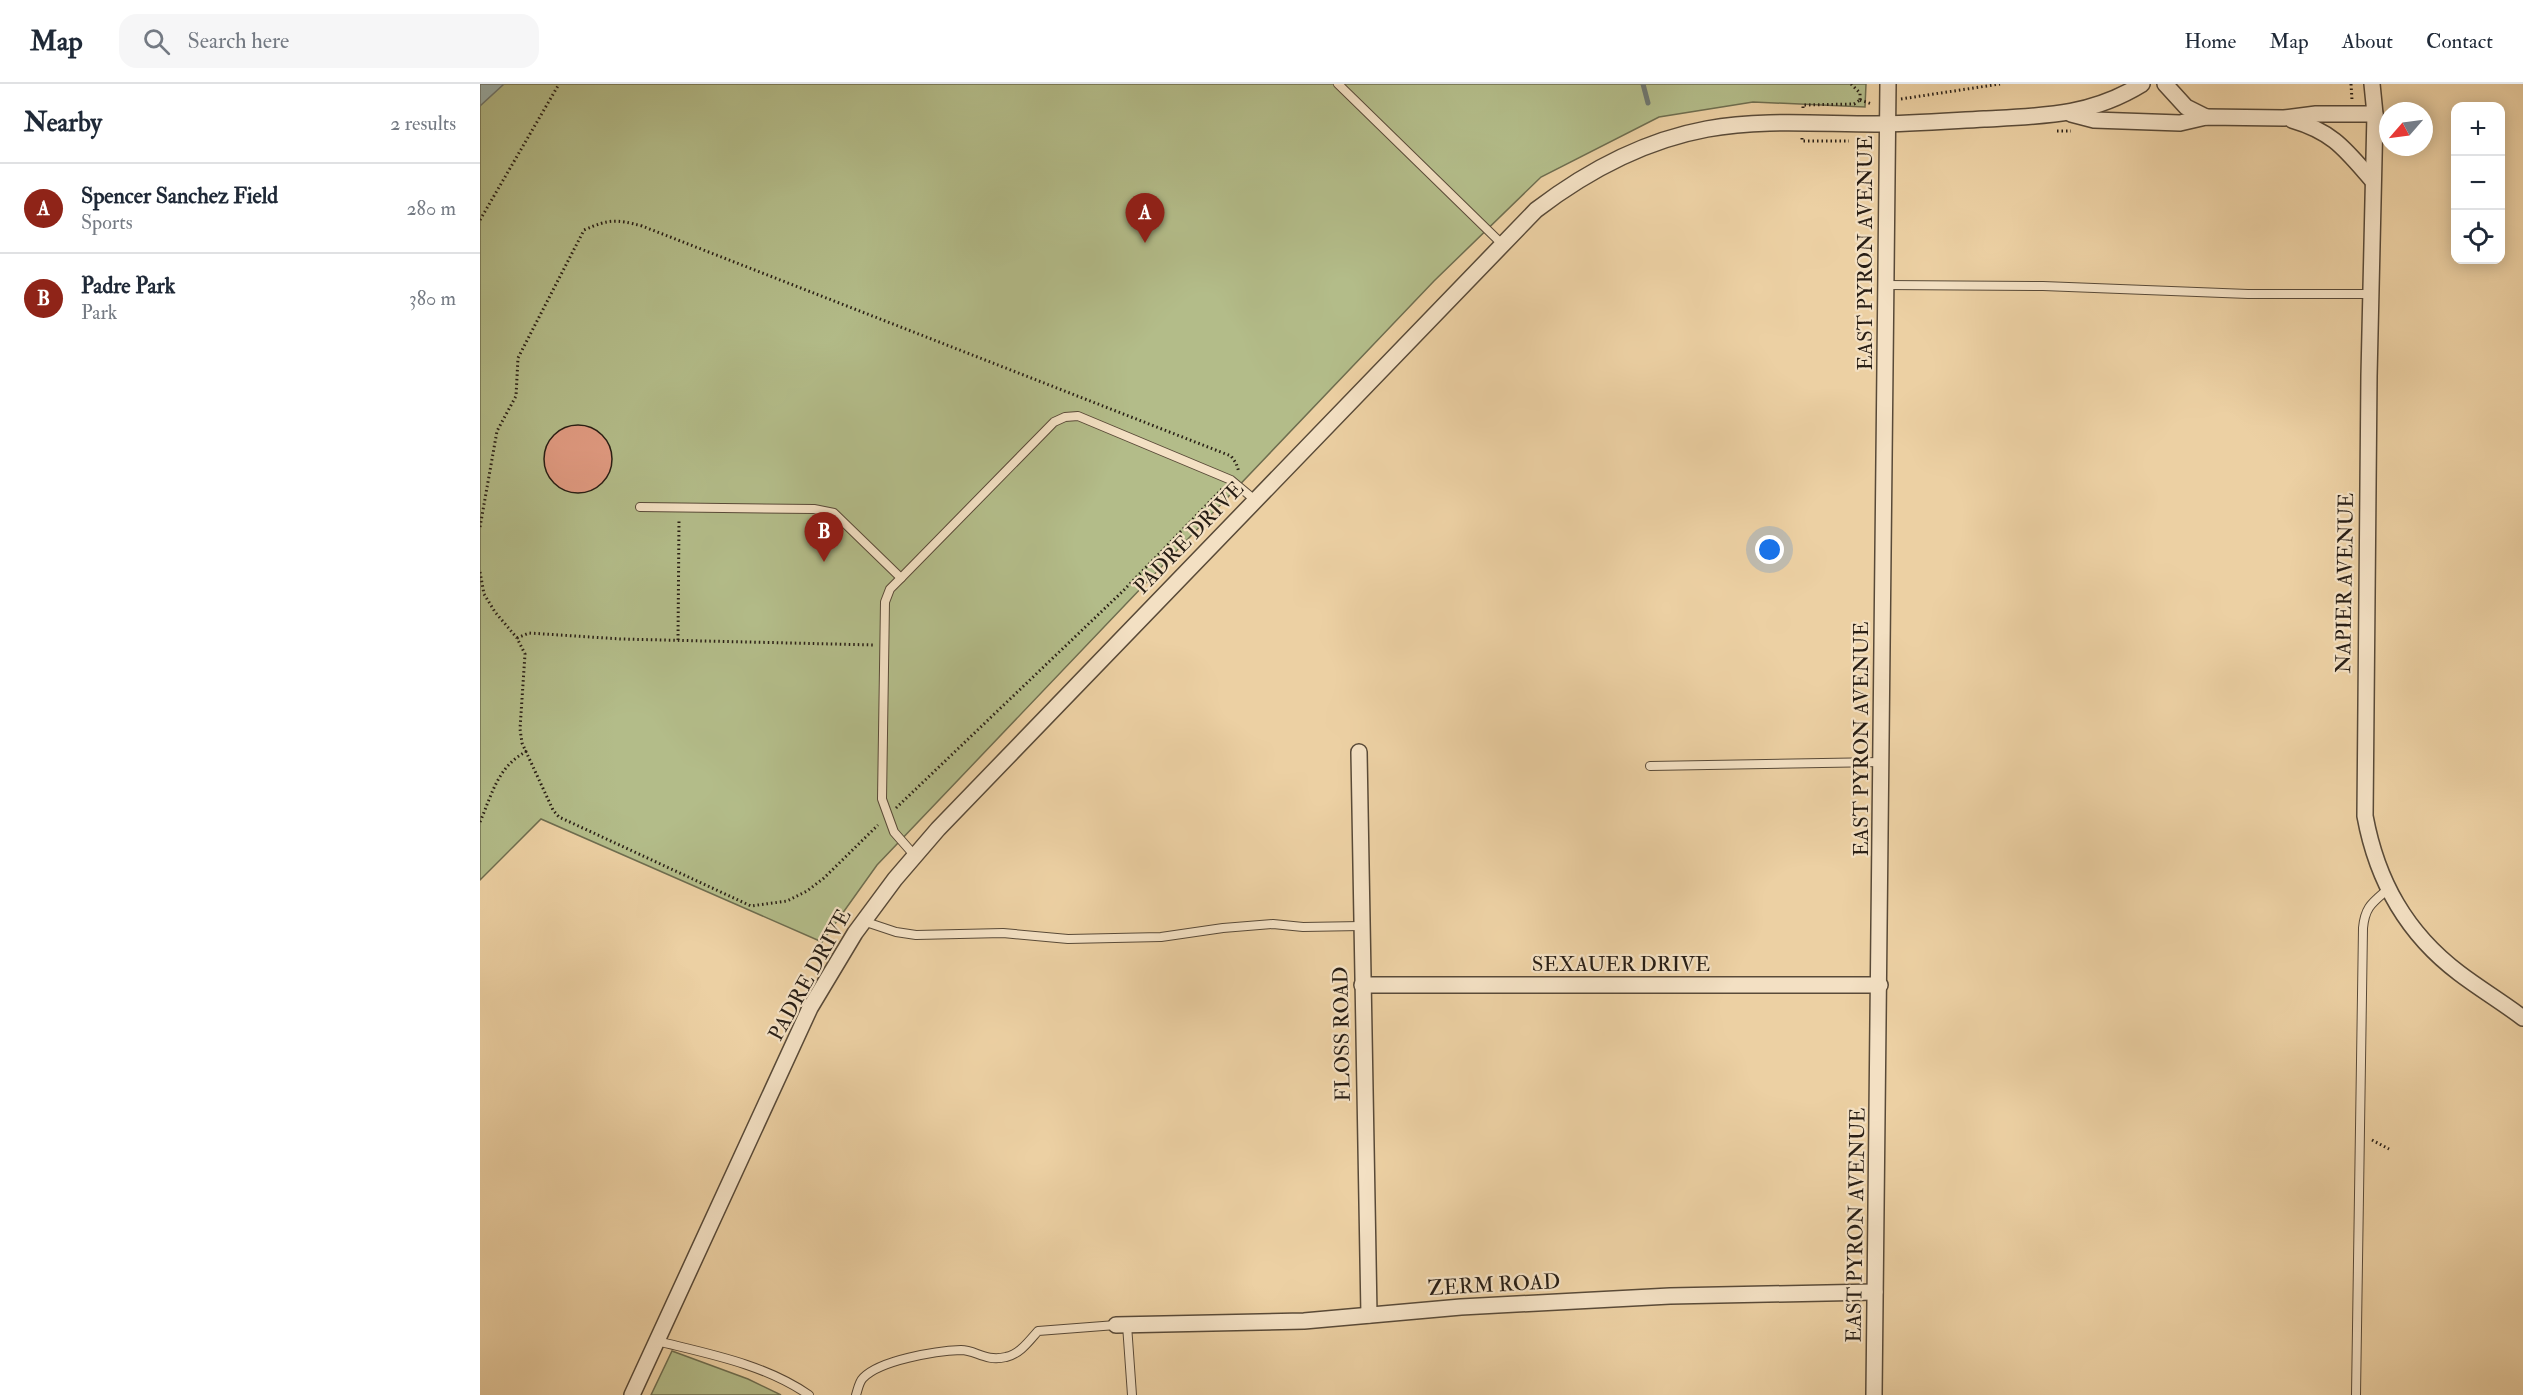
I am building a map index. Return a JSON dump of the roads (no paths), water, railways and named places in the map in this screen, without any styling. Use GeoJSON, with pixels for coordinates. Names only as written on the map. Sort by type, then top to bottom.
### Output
{"type":"FeatureCollection","features":[{"type":"Feature","properties":{"kind":"street","name":"EAST PYRON AVENUE"},"geometry":{"type":"LineString","coordinates":[[1874,1395],[1888,84]]}},
{"type":"Feature","properties":{"kind":"street","name":"PADRE DRIVE"},"geometry":{"type":"LineString","coordinates":[[632,1395],[810,1008],[863,921],[938,829],[1536,210],[1589,172],[1615,159],[1673,138],[1742,124],[1887,124],[2068,113],[2088,109],[2124,95],[2142,84]]}},
{"type":"Feature","properties":{"kind":"street"},"geometry":{"type":"LineString","coordinates":[[2165,84],[2186,107],[2206,117]]}},
{"type":"Feature","properties":{"kind":"street","name":"NAPIER AVENUE"},"geometry":{"type":"LineString","coordinates":[[2372,84],[2375,114],[2372,180],[2363,789],[2368,837],[2387,890],[2407,923],[2437,956],[2523,1018]]}},
{"type":"Feature","properties":{"kind":"street","name":"PADRE DRIVE"},"geometry":{"type":"LineString","coordinates":[[2068,113],[2094,120],[2180,123],[2206,117],[2284,118],[2316,114],[2375,114]]}},
{"type":"Feature","properties":{"kind":"street","name":"PADRE DRIVE"},"geometry":{"type":"LineString","coordinates":[[2284,118],[2314,127],[2331,136],[2372,180]]}},
{"type":"Feature","properties":{"kind":"street","name":"FLOSS ROAD"},"geometry":{"type":"LineString","coordinates":[[1359,752],[1369,1315]]}},
{"type":"Feature","properties":{"kind":"street","name":"SEXAUER DRIVE"},"geometry":{"type":"LineString","coordinates":[[1362,985],[1880,985]]}},
{"type":"Feature","properties":{"kind":"street","name":"ZERM ROAD"},"geometry":{"type":"LineString","coordinates":[[1122,1325],[1304,1321],[1461,1307],[1670,1296],[1875,1292]]}},
{"type":"Feature","properties":{"kind":"lane"},"geometry":{"type":"LineString","coordinates":[[1338,84],[1502,244]]}},
{"type":"Feature","properties":{"kind":"lane"},"geometry":{"type":"LineString","coordinates":[[1886,285],[2043,286],[2271,294],[2370,294]]}},
{"type":"Feature","properties":{"kind":"lane"},"geometry":{"type":"LineString","coordinates":[[915,856],[894,832],[882,799],[885,602],[890,589],[1054,422],[1065,417],[1078,417],[1231,480],[1255,500]]}},
{"type":"Feature","properties":{"kind":"lane"},"geometry":{"type":"LineString","coordinates":[[640,507],[814,509],[834,513],[901,578]]}},
{"type":"Feature","properties":{"kind":"lane"},"geometry":{"type":"LineString","coordinates":[[1650,766],[1882,762]]}},
{"type":"Feature","properties":{"kind":"lane"},"geometry":{"type":"LineString","coordinates":[[2356,1395],[2362,928],[2364,913],[2370,904],[2387,890]]}},
{"type":"Feature","properties":{"kind":"lane"},"geometry":{"type":"LineString","coordinates":[[863,921],[896,932],[916,935],[1003,933],[1068,939],[1161,937],[1273,924],[1303,927],[1361,926]]}},
{"type":"Feature","properties":{"kind":"lane"},"geometry":{"type":"LineString","coordinates":[[856,1395],[861,1380],[874,1369],[900,1359],[963,1350],[984,1359],[1007,1357],[1021,1350],[1038,1331],[1122,1325],[1132,1395]]}},
{"type":"Feature","properties":{"kind":"lane"},"geometry":{"type":"LineString","coordinates":[[657,1341],[748,1364],[791,1383],[809,1395]]}},
{"type":"Feature","properties":{"kind":"water"},"geometry":{"type":"Polygon","coordinates":[[[480,84],[504,84],[480,106],[480,84]]]}},
{"type":"Feature","properties":{"kind":"waterway"},"geometry":{"type":"LineString","coordinates":[[1643,84],[1648,103]]}},
{"type":"Feature","properties":{"kind":"place","name":"Spencer Sanchez Field"},"geometry":{"type":"Point","coordinates":[1145,243]}},
{"type":"Feature","properties":{"kind":"place","name":"Padre Park"},"geometry":{"type":"Point","coordinates":[824,562]}}]}
